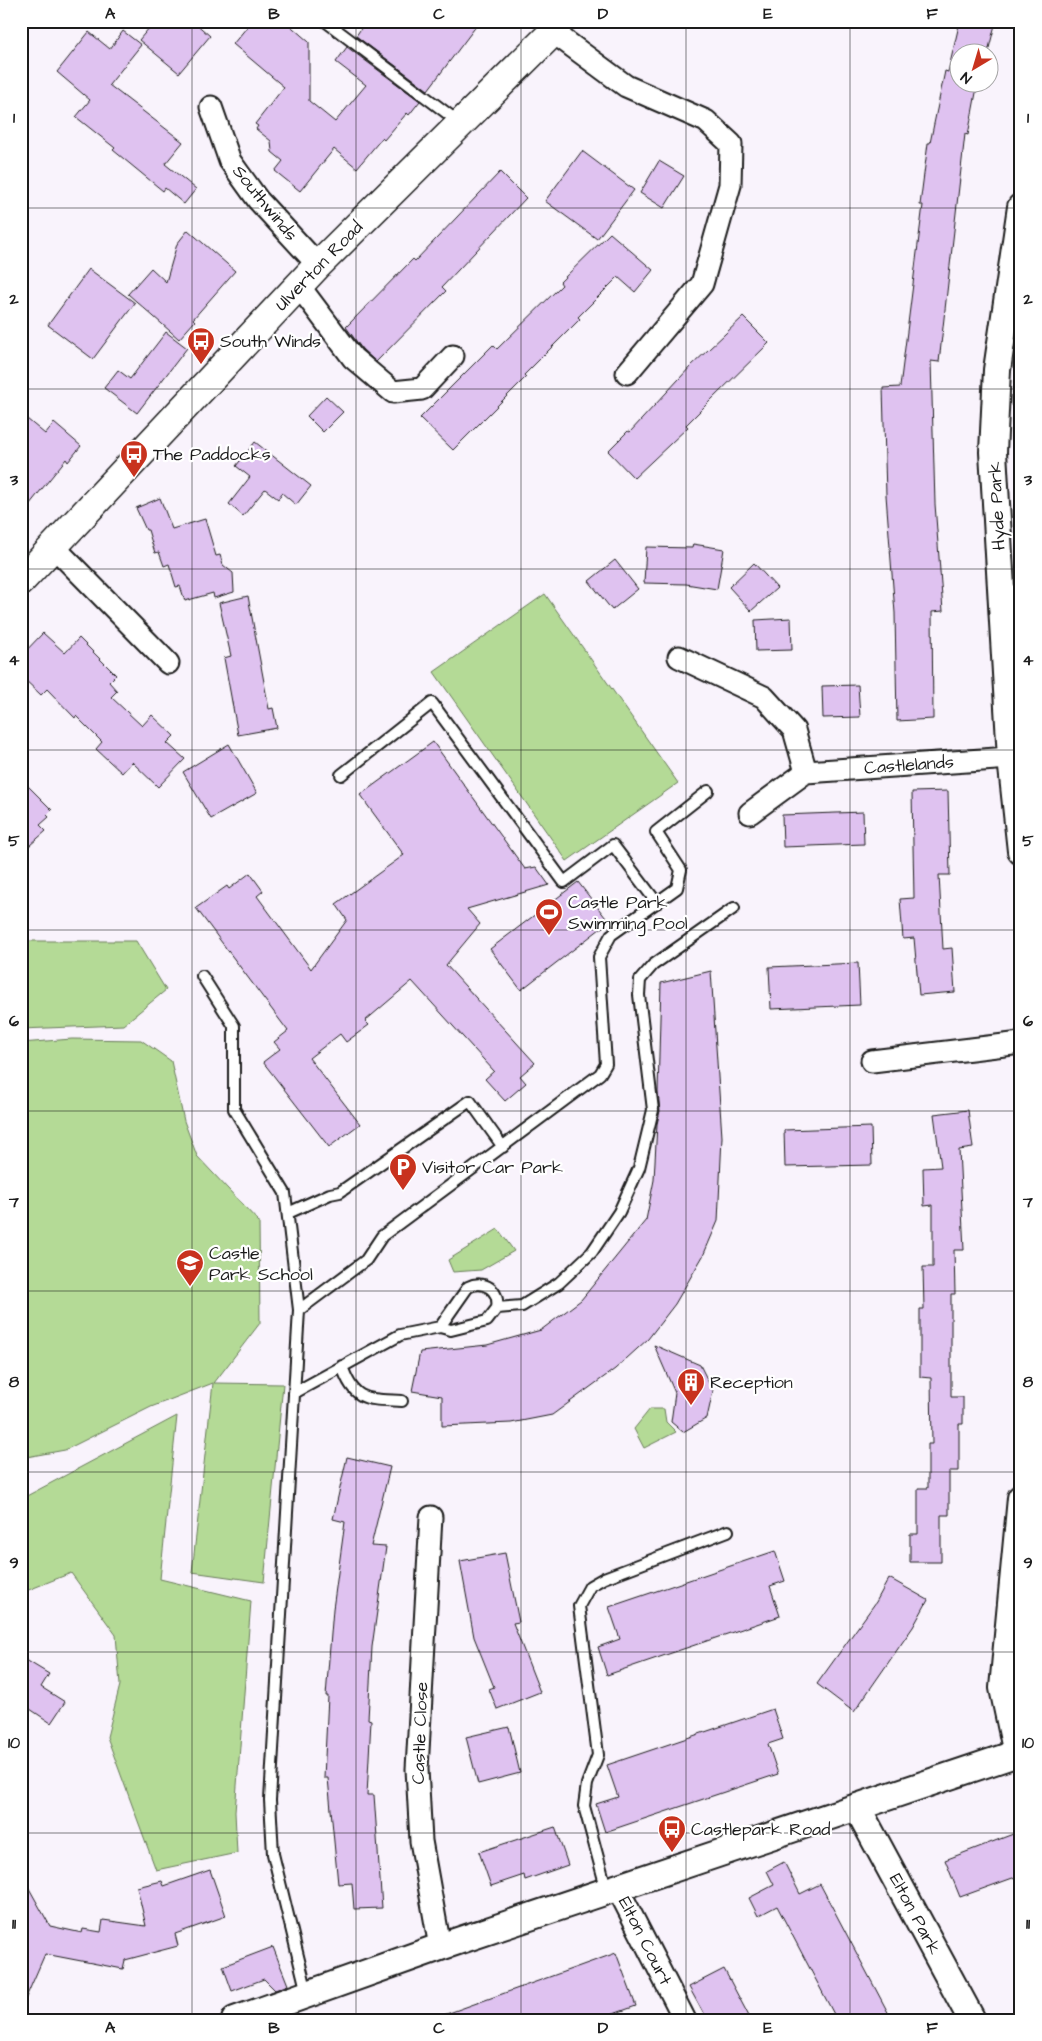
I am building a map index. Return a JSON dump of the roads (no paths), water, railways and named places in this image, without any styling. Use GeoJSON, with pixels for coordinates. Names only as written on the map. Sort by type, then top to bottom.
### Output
{"type":"FeatureCollection","features":[{"type":"Feature","properties":{"kind":"main road","name":"Ulverton Road"},"geometry":{"type":"LineString","coordinates":[[21,580],[318,265],[556,26]]}},
{"type":"Feature","properties":{"kind":"street"},"geometry":{"type":"LineString","coordinates":[[556,26],[626,86],[706,121],[731,144],[730,185],[702,284],[627,373]]}},
{"type":"Feature","properties":{"kind":"street","name":"Southwinds"},"geometry":{"type":"LineString","coordinates":[[211,107],[230,161],[258,200],[318,265]]}},
{"type":"Feature","properties":{"kind":"street","name":"Hyde Park"},"geometry":{"type":"LineString","coordinates":[[1021,207],[997,370],[994,452],[1011,758],[1021,852]]}},
{"type":"Feature","properties":{"kind":"street"},"geometry":{"type":"LineString","coordinates":[[299,286],[353,358],[393,392],[422,389],[453,356]]}},
{"type":"Feature","properties":{"kind":"street"},"geometry":{"type":"LineString","coordinates":[[54,547],[168,663]]}},
{"type":"Feature","properties":{"kind":"street"},"geometry":{"type":"LineString","coordinates":[[678,657],[764,697],[794,730],[806,772],[750,813]]}},
{"type":"Feature","properties":{"kind":"street","name":"Castlelands"},"geometry":{"type":"LineString","coordinates":[[806,772],[1011,758]]}},
{"type":"Feature","properties":{"kind":"street"},"geometry":{"type":"LineString","coordinates":[[872,1061],[1021,1043]]}},
{"type":"Feature","properties":{"kind":"street"},"geometry":{"type":"LineString","coordinates":[[235,2020],[440,1948],[858,1809],[1019,1753],[1003,1688],[1021,1498]]}},
{"type":"Feature","properties":{"kind":"street","name":"Castle Close"},"geometry":{"type":"LineString","coordinates":[[431,1518],[417,1769],[421,1841],[440,1948]]}},
{"type":"Feature","properties":{"kind":"street","name":"Elton Park"},"geometry":{"type":"LineString","coordinates":[[858,1809],[972,2020]]}},
{"type":"Feature","properties":{"kind":"street","name":"Elton Court"},"geometry":{"type":"LineString","coordinates":[[613,1891],[685,2020]]}},
{"type":"Feature","properties":{"kind":"lane"},"geometry":{"type":"LineString","coordinates":[[325,21],[460,124]]}},
{"type":"Feature","properties":{"kind":"lane"},"geometry":{"type":"LineString","coordinates":[[341,775],[432,703],[564,882],[613,845],[657,903]]}},
{"type":"Feature","properties":{"kind":"lane"},"geometry":{"type":"LineString","coordinates":[[299,1310],[366,1260],[382,1236],[600,1074],[606,1064],[599,957],[611,935],[676,888],[680,870],[656,832],[708,791]]}},
{"type":"Feature","properties":{"kind":"lane"},"geometry":{"type":"LineString","coordinates":[[497,1308],[522,1306],[559,1283],[592,1252],[619,1212],[639,1168],[653,1110],[639,995],[640,980],[654,965],[734,908]]}},
{"type":"Feature","properties":{"kind":"lane"},"geometry":{"type":"LineString","coordinates":[[202,976],[234,1026],[234,1109],[286,1193],[299,1310],[270,1800],[273,1854],[307,1994]]}},
{"type":"Feature","properties":{"kind":"lane"},"geometry":{"type":"LineString","coordinates":[[288,1213],[330,1194],[340,1192],[470,1101],[503,1147]]}},
{"type":"Feature","properties":{"kind":"lane"},"geometry":{"type":"LineString","coordinates":[[294,1393],[400,1335],[440,1327],[451,1330],[487,1321],[497,1308],[498,1301],[493,1290],[484,1285],[473,1285],[464,1291],[440,1327]]}},
{"type":"Feature","properties":{"kind":"lane"},"geometry":{"type":"LineString","coordinates":[[342,1366],[346,1380],[357,1395],[374,1400],[402,1401]]}},
{"type":"Feature","properties":{"kind":"lane"},"geometry":{"type":"LineString","coordinates":[[613,1891],[584,1806],[587,1784],[598,1755],[579,1606],[590,1586],[604,1578],[728,1531]]}},
{"type":"Feature","properties":{"kind":"place","name":"South Winds"},"geometry":{"type":"Point","coordinates":[201,365]}},
{"type":"Feature","properties":{"kind":"place","name":"The Paddocks"},"geometry":{"type":"Point","coordinates":[134,478]}},
{"type":"Feature","properties":{"kind":"place","name":"Castle Park Swimming Pool"},"geometry":{"type":"Point","coordinates":[549,936]}},
{"type":"Feature","properties":{"kind":"place","name":"Visitor Car Park"},"geometry":{"type":"Point","coordinates":[403,1191]}},
{"type":"Feature","properties":{"kind":"place","name":"Castle Park School"},"geometry":{"type":"Point","coordinates":[190,1287]}},
{"type":"Feature","properties":{"kind":"place","name":"Reception"},"geometry":{"type":"Point","coordinates":[691,1406]}},
{"type":"Feature","properties":{"kind":"place","name":"Castlepark Road"},"geometry":{"type":"Point","coordinates":[672,1853]}}]}
